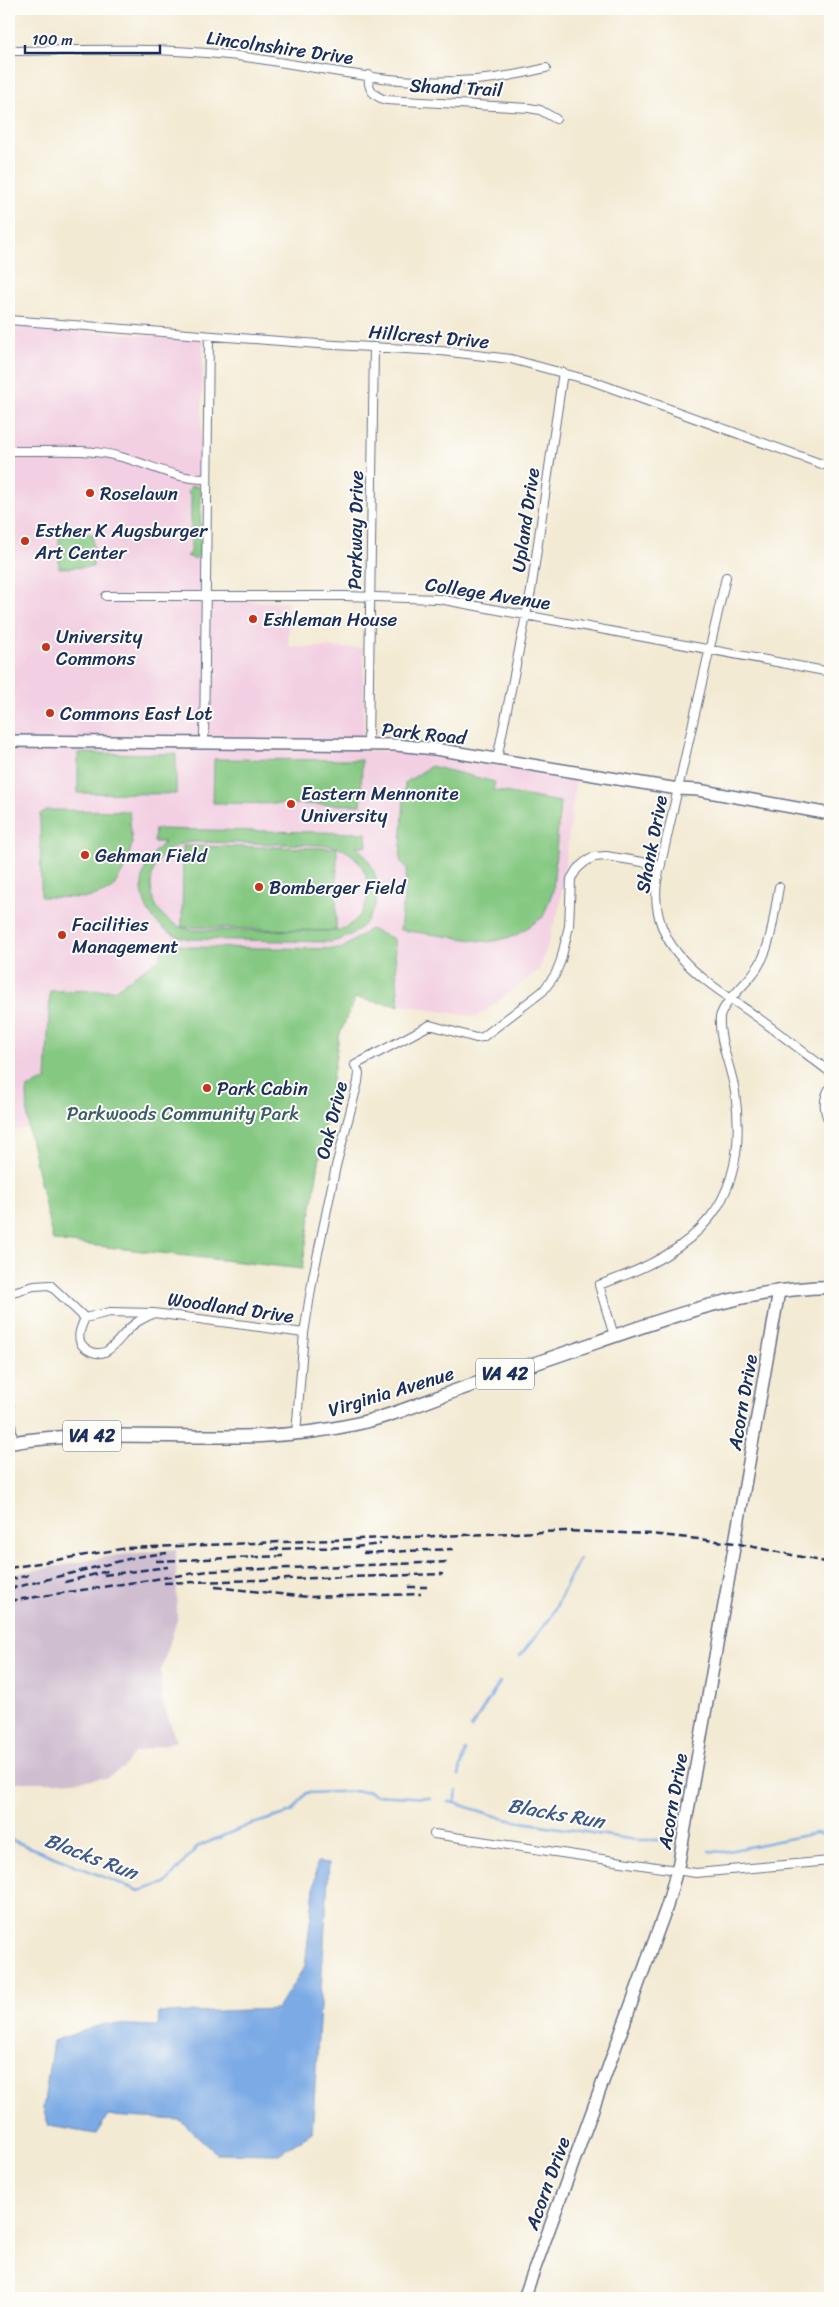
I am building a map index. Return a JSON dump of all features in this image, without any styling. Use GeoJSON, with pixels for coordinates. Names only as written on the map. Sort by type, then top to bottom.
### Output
{"type":"FeatureCollection","features":[{"type":"Feature","properties":{"kind":"main road","name":"Virginia Avenue"},"geometry":{"type":"LineString","coordinates":[[11,1442],[86,1436],[218,1438],[296,1434],[338,1428],[386,1416],[714,1303],[779,1291],[830,1287]]}},
{"type":"Feature","properties":{"kind":"street","name":"Lincolnshire Drive"},"geometry":{"type":"LineString","coordinates":[[9,51],[181,51],[264,59],[399,80],[454,80],[546,68]]}},
{"type":"Feature","properties":{"kind":"street","name":"Shand Trail"},"geometry":{"type":"LineString","coordinates":[[369,76],[369,88],[373,93],[386,100],[530,108],[540,110],[556,119]]}},
{"type":"Feature","properties":{"kind":"street","name":"Hillcrest Drive"},"geometry":{"type":"LineString","coordinates":[[9,320],[485,356],[524,362],[610,387],[830,467]]}},
{"type":"Feature","properties":{"kind":"street"},"geometry":{"type":"LineString","coordinates":[[204,742],[209,336]]}},
{"type":"Feature","properties":{"kind":"street","name":"Parkway Drive"},"geometry":{"type":"LineString","coordinates":[[368,744],[374,347]]}},
{"type":"Feature","properties":{"kind":"street","name":"Upland Drive"},"geometry":{"type":"LineString","coordinates":[[497,758],[527,614],[563,372]]}},
{"type":"Feature","properties":{"kind":"street"},"geometry":{"type":"LineString","coordinates":[[9,451],[104,454],[121,457],[186,479],[206,480]]}},
{"type":"Feature","properties":{"kind":"street","name":"Shank Drive"},"geometry":{"type":"LineString","coordinates":[[726,577],[661,865],[656,900],[658,917],[666,937],[685,963],[830,1072]]}},
{"type":"Feature","properties":{"kind":"street","name":"College Avenue"},"geometry":{"type":"LineString","coordinates":[[106,596],[370,597],[446,600],[830,672]]}},
{"type":"Feature","properties":{"kind":"street","name":"Park Road"},"geometry":{"type":"LineString","coordinates":[[9,742],[368,744],[428,748],[678,789],[698,790],[830,814]]}},
{"type":"Feature","properties":{"kind":"street","name":"Oak Drive"},"geometry":{"type":"LineString","coordinates":[[296,1434],[304,1333],[325,1217],[358,1082],[358,1073],[355,1065],[430,1025],[476,1038],[488,1035],[543,991],[555,975],[566,941],[571,879],[579,866],[590,859],[603,856],[661,865]]}},
{"type":"Feature","properties":{"kind":"street"},"geometry":{"type":"LineString","coordinates":[[614,1336],[599,1285],[656,1261],[688,1242],[714,1213],[729,1184],[737,1155],[737,1108],[720,1020],[722,1012],[731,999],[750,979],[764,955],[780,887]]}},
{"type":"Feature","properties":{"kind":"street"},"geometry":{"type":"LineString","coordinates":[[830,1087],[826,1095],[824,1108],[830,1123]]}},
{"type":"Feature","properties":{"kind":"street"},"geometry":{"type":"LineString","coordinates":[[9,1293],[34,1286],[50,1285],[84,1318]]}},
{"type":"Feature","properties":{"kind":"street","name":"Acorn Drive"},"geometry":{"type":"LineString","coordinates":[[524,2298],[667,1906],[676,1871],[779,1291]]}},
{"type":"Feature","properties":{"kind":"street","name":"Woodland Drive"},"geometry":{"type":"LineString","coordinates":[[154,1313],[134,1325],[111,1350],[101,1354],[90,1352],[82,1345],[79,1332],[84,1318],[110,1312],[154,1313],[304,1333]]}},
{"type":"Feature","properties":{"kind":"street"},"geometry":{"type":"LineString","coordinates":[[9,1403],[11,1442]]}},
{"type":"Feature","properties":{"kind":"street"},"geometry":{"type":"LineString","coordinates":[[434,1834],[696,1873],[728,1872],[830,1861]]}},
{"type":"Feature","properties":{"kind":"shaded area","name":"Eastern Mennonite University"},"geometry":{"type":"Polygon","coordinates":[[[9,325],[203,340],[199,601],[287,602],[289,647],[364,648],[363,751],[411,752],[576,778],[560,905],[540,969],[477,1017],[355,998],[339,1036],[302,1269],[53,1241],[28,1128],[9,1132],[9,325]]]}},
{"type":"Feature","properties":{"kind":"shaded area"},"geometry":{"type":"Polygon","coordinates":[[[176,1549],[177,1620],[161,1671],[162,1699],[176,1741],[134,1753],[123,1768],[106,1778],[60,1782],[9,1782],[9,1575],[111,1556],[176,1549]]]}},
{"type":"Feature","properties":{"kind":"green space"},"geometry":{"type":"Polygon","coordinates":[[[191,486],[197,486],[201,491],[200,555],[194,559],[187,556],[191,553],[191,496],[188,492],[191,486]]]}},
{"type":"Feature","properties":{"kind":"green space"},"geometry":{"type":"Polygon","coordinates":[[[59,534],[93,534],[93,567],[59,568],[59,534]]]}},
{"type":"Feature","properties":{"kind":"green space"},"geometry":{"type":"Polygon","coordinates":[[[78,753],[176,754],[176,794],[78,793],[78,753]]]}},
{"type":"Feature","properties":{"kind":"green space"},"geometry":{"type":"Polygon","coordinates":[[[214,759],[362,760],[361,805],[213,803],[214,759]]]}},
{"type":"Feature","properties":{"kind":"green space"},"geometry":{"type":"Polygon","coordinates":[[[431,766],[495,782],[493,790],[560,802],[553,891],[543,917],[515,936],[489,942],[400,930],[407,868],[400,861],[405,783],[431,766]]]}},
{"type":"Feature","properties":{"kind":"green space","name":"Gehman Field"},"geometry":{"type":"Polygon","coordinates":[[[47,810],[129,811],[132,844],[126,866],[112,889],[88,898],[41,897],[40,814],[47,810]]]}},
{"type":"Feature","properties":{"kind":"green space","name":"Bomberger Field"},"geometry":{"type":"Polygon","coordinates":[[[155,829],[366,833],[367,846],[356,846],[367,859],[374,873],[377,888],[376,902],[370,916],[361,927],[348,936],[331,942],[189,939],[172,934],[159,924],[149,913],[144,899],[142,884],[145,869],[153,855],[165,842],[154,842],[155,829]],[[194,842],[176,846],[162,856],[154,869],[151,884],[154,899],[161,913],[174,924],[182,926],[183,846],[337,848],[327,845],[194,842]],[[337,848],[336,931],[351,923],[362,912],[367,899],[368,885],[364,871],[356,859],[337,848]],[[184,927],[193,930],[335,931],[184,927]]]}},
{"type":"Feature","properties":{"kind":"green space","name":"Parkwoods Community Park"},"geometry":{"type":"Polygon","coordinates":[[[370,929],[394,939],[399,1006],[355,998],[339,1036],[302,1269],[53,1241],[28,1128],[27,1088],[46,1080],[50,991],[114,990],[159,959],[165,941],[189,947],[341,949],[370,929]]]}},
{"type":"Feature","properties":{"kind":"water"},"geometry":{"type":"Polygon","coordinates":[[[317,1862],[329,1863],[312,2133],[279,2154],[216,2153],[180,2120],[108,2116],[96,2134],[49,2126],[43,2109],[53,2041],[104,2024],[158,2026],[159,2013],[277,2009],[305,1966],[317,1862]]]}},
{"type":"Feature","properties":{"kind":"waterway"},"geometry":{"type":"LineString","coordinates":[[520,1656],[551,1617],[579,1559]]}},
{"type":"Feature","properties":{"kind":"waterway"},"geometry":{"type":"LineString","coordinates":[[471,1728],[500,1682]]}},
{"type":"Feature","properties":{"kind":"waterway"},"geometry":{"type":"LineString","coordinates":[[459,1775],[465,1751]]}},
{"type":"Feature","properties":{"kind":"waterway","name":"Blacks Run"},"geometry":{"type":"LineString","coordinates":[[9,1839],[139,1891],[166,1883],[197,1847],[246,1826],[292,1812],[306,1793],[369,1791],[374,1795],[430,1798]]}},
{"type":"Feature","properties":{"kind":"waterway"},"geometry":{"type":"LineString","coordinates":[[455,1803],[457,1791]]}},
{"type":"Feature","properties":{"kind":"waterway","name":"Blacks Run"},"geometry":{"type":"LineString","coordinates":[[448,1801],[509,1820],[636,1840],[661,1840]]}},
{"type":"Feature","properties":{"kind":"waterway","name":"Blacks Run"},"geometry":{"type":"LineString","coordinates":[[709,1851],[724,1852],[816,1833],[830,1834]]}},
{"type":"Feature","properties":{"kind":"railway"},"geometry":{"type":"LineString","coordinates":[[9,1568],[127,1548],[566,1531],[651,1534],[735,1543],[830,1563]]}},
{"type":"Feature","properties":{"kind":"railway"},"geometry":{"type":"LineString","coordinates":[[271,1549],[355,1547],[381,1544]]}},
{"type":"Feature","properties":{"kind":"railway"},"geometry":{"type":"LineString","coordinates":[[363,1553],[453,1549]]}},
{"type":"Feature","properties":{"kind":"railway"},"geometry":{"type":"LineString","coordinates":[[9,1589],[136,1557],[167,1553]]}},
{"type":"Feature","properties":{"kind":"railway"},"geometry":{"type":"LineString","coordinates":[[156,1561],[283,1556]]}},
{"type":"Feature","properties":{"kind":"railway"},"geometry":{"type":"LineString","coordinates":[[9,1601],[209,1571],[449,1562]]}},
{"type":"Feature","properties":{"kind":"railway"},"geometry":{"type":"LineString","coordinates":[[104,1575],[168,1567]]}},
{"type":"Feature","properties":{"kind":"railway"},"geometry":{"type":"LineString","coordinates":[[65,1582],[111,1570]]}},
{"type":"Feature","properties":{"kind":"railway"},"geometry":{"type":"LineString","coordinates":[[164,1583],[443,1574]]}},
{"type":"Feature","properties":{"kind":"railway"},"geometry":{"type":"LineString","coordinates":[[9,1580],[29,1575]]}},
{"type":"Feature","properties":{"kind":"railway"},"geometry":{"type":"LineString","coordinates":[[215,1587],[308,1597],[421,1594]]}},
{"type":"Feature","properties":{"kind":"railway"},"geometry":{"type":"LineString","coordinates":[[408,1587],[427,1587]]}},
{"type":"Feature","properties":{"kind":"place","name":"Roselawn"},"geometry":{"type":"Point","coordinates":[90,493]}},
{"type":"Feature","properties":{"kind":"place","name":"Esther K Augsburger Art Center"},"geometry":{"type":"Point","coordinates":[25,541]}},
{"type":"Feature","properties":{"kind":"place","name":"Eshleman House"},"geometry":{"type":"Point","coordinates":[253,619]}},
{"type":"Feature","properties":{"kind":"place","name":"University Commons"},"geometry":{"type":"Point","coordinates":[46,647]}},
{"type":"Feature","properties":{"kind":"place","name":"Commons East Lot"},"geometry":{"type":"Point","coordinates":[50,713]}},
{"type":"Feature","properties":{"kind":"place","name":"Eastern Mennonite University"},"geometry":{"type":"Point","coordinates":[291,804]}},
{"type":"Feature","properties":{"kind":"place","name":"Gehman Field"},"geometry":{"type":"Point","coordinates":[85,855]}},
{"type":"Feature","properties":{"kind":"place","name":"Bomberger Field"},"geometry":{"type":"Point","coordinates":[259,887]}},
{"type":"Feature","properties":{"kind":"place","name":"Facilities Management"},"geometry":{"type":"Point","coordinates":[62,935]}},
{"type":"Feature","properties":{"kind":"place","name":"Park Cabin"},"geometry":{"type":"Point","coordinates":[207,1088]}}]}
